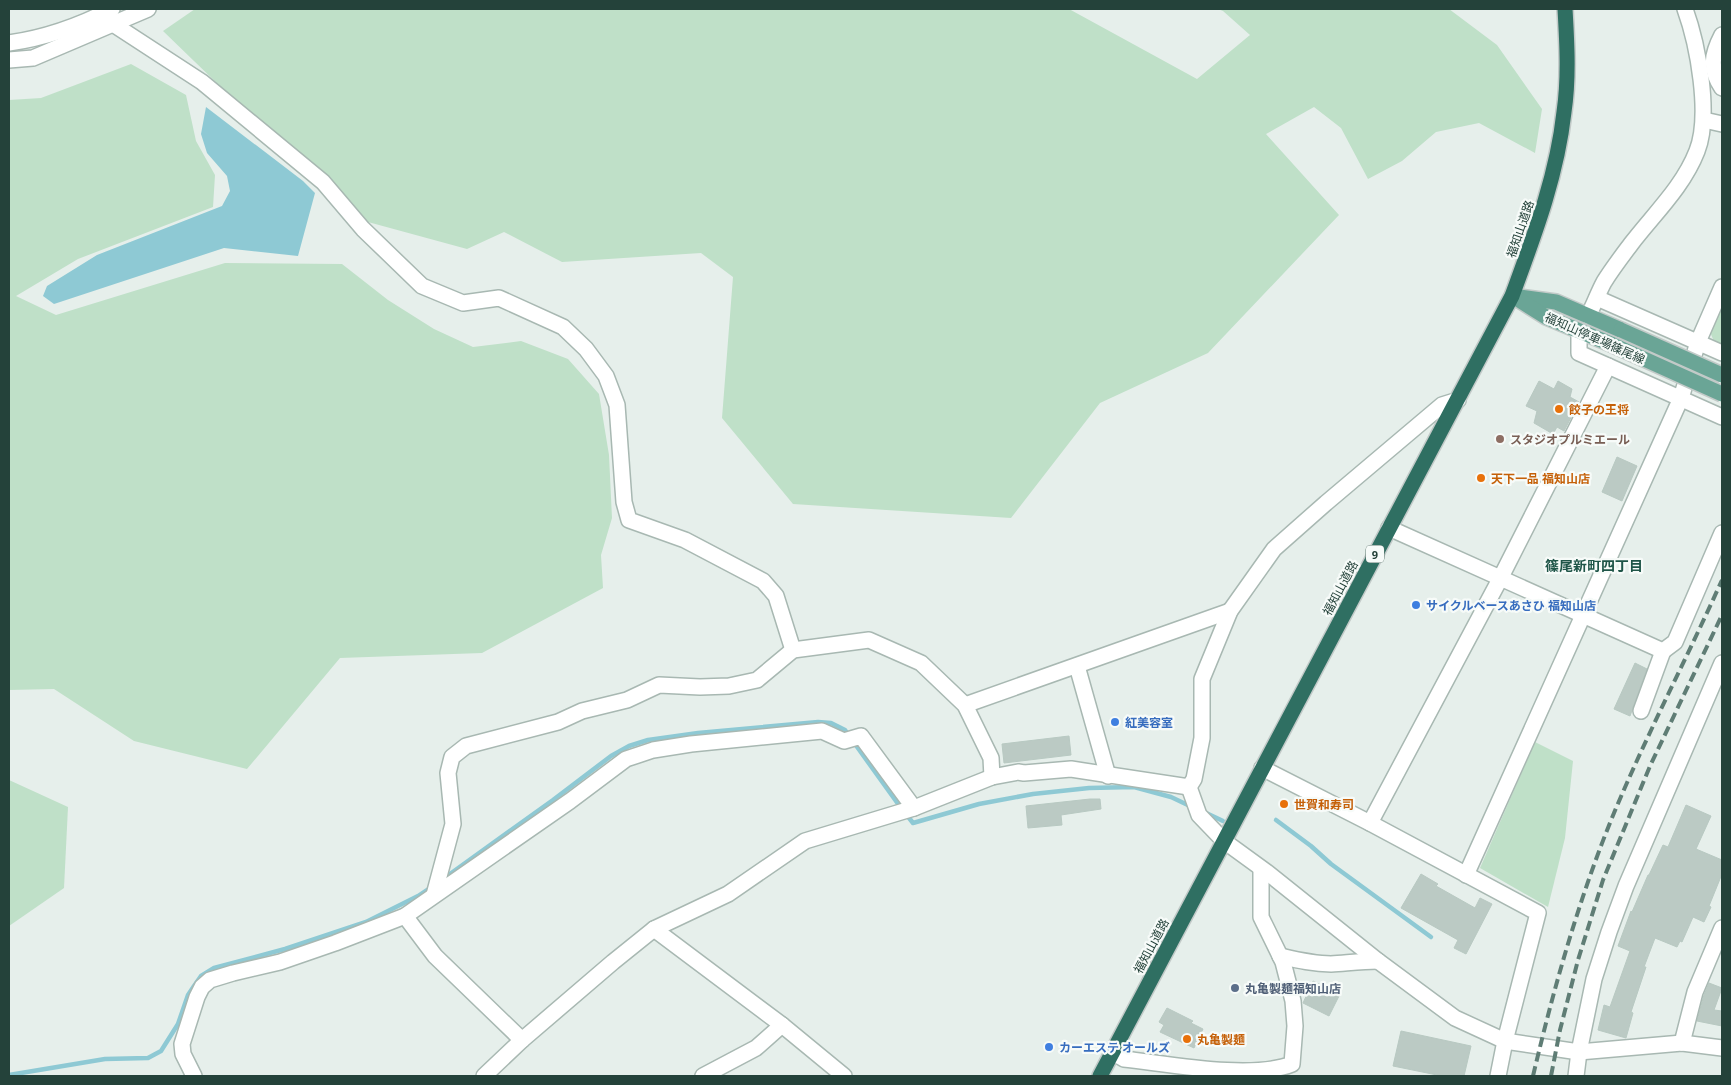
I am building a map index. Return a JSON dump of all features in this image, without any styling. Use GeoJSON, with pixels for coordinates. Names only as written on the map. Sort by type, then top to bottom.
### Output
{"type":"FeatureCollection","features":[{"type":"Feature","properties":{"kind":"highway","name":"福知山道路"},"geometry":{"type":"LineString","coordinates":[[1101,1074],[1512,296],[1540,219],[1555,166],[1565,112],[1568,58],[1565,9]]}},
{"type":"Feature","properties":{"kind":"main road","name":"福知山停車場篠尾線"},"geometry":{"type":"LineString","coordinates":[[1512,296],[1556,302],[1722,376]]}},
{"type":"Feature","properties":{"kind":"main road","name":"福知山停車場篠尾線"},"geometry":{"type":"LineString","coordinates":[[1512,296],[1546,317],[1614,345],[1722,394]]}},
{"type":"Feature","properties":{"kind":"street"},"geometry":{"type":"LineString","coordinates":[[9,43],[31,40],[85,23],[112,9]]}},
{"type":"Feature","properties":{"kind":"street"},"geometry":{"type":"LineString","coordinates":[[9,60],[33,58],[148,9]]}},
{"type":"Feature","properties":{"kind":"street"},"geometry":{"type":"LineString","coordinates":[[1588,316],[1605,281],[1682,180],[1697,150],[1704,120],[1702,85],[1690,21],[1685,9]]}},
{"type":"Feature","properties":{"kind":"street"},"geometry":{"type":"LineString","coordinates":[[1698,63],[1722,22]]}},
{"type":"Feature","properties":{"kind":"street"},"geometry":{"type":"LineString","coordinates":[[113,24],[202,82],[323,182],[363,229],[422,286],[463,303],[499,298],[563,327],[586,348],[606,376],[617,405],[624,502],[628,520],[685,540],[742,568],[763,581],[776,596],[793,650]]}},
{"type":"Feature","properties":{"kind":"street"},"geometry":{"type":"LineString","coordinates":[[1722,35],[1712,59],[1718,82],[1722,88]]}},
{"type":"Feature","properties":{"kind":"street"},"geometry":{"type":"LineString","coordinates":[[1704,120],[1722,124]]}},
{"type":"Feature","properties":{"kind":"street"},"geometry":{"type":"LineString","coordinates":[[1466,875],[1681,398],[1698,342],[1722,287]]}},
{"type":"Feature","properties":{"kind":"street"},"geometry":{"type":"LineString","coordinates":[[1597,298],[1722,353]]}},
{"type":"Feature","properties":{"kind":"street"},"geometry":{"type":"LineString","coordinates":[[1579,332],[1579,353],[1722,417]]}},
{"type":"Feature","properties":{"kind":"street"},"geometry":{"type":"LineString","coordinates":[[1370,823],[1500,579],[1608,366]]}},
{"type":"Feature","properties":{"kind":"street"},"geometry":{"type":"LineString","coordinates":[[1189,787],[1194,779],[1202,738],[1202,679],[1230,612],[1274,550],[1326,503],[1442,405],[1458,400]]}},
{"type":"Feature","properties":{"kind":"street"},"geometry":{"type":"LineString","coordinates":[[1389,528],[1664,651]]}},
{"type":"Feature","properties":{"kind":"street"},"geometry":{"type":"LineString","coordinates":[[1641,711],[1664,651],[1675,642],[1722,533]]}},
{"type":"Feature","properties":{"kind":"street"},"geometry":{"type":"LineString","coordinates":[[965,706],[1230,612]]}},
{"type":"Feature","properties":{"kind":"street"},"geometry":{"type":"LineString","coordinates":[[434,895],[452,824],[448,773],[452,757],[466,746],[558,722],[582,711],[627,700],[659,685],[729,686],[758,680],[793,650],[869,640],[921,663],[965,706],[991,758],[992,777]]}},
{"type":"Feature","properties":{"kind":"street"},"geometry":{"type":"LineString","coordinates":[[1576,1076],[1594,979],[1612,922],[1626,886],[1719,680],[1722,663]]}},
{"type":"Feature","properties":{"kind":"street"},"geometry":{"type":"LineString","coordinates":[[1077,666],[1108,776]]}},
{"type":"Feature","properties":{"kind":"street"},"geometry":{"type":"LineString","coordinates":[[194,1076],[182,1054],[182,1044],[197,997],[202,987],[210,980],[280,962],[405,916],[570,801],[626,759],[653,750],[682,745],[822,730],[844,741],[861,736],[914,808]]}},
{"type":"Feature","properties":{"kind":"street"},"geometry":{"type":"LineString","coordinates":[[1262,768],[1370,823],[1538,913],[1505,1041],[1498,1076]]}},
{"type":"Feature","properties":{"kind":"street"},"geometry":{"type":"LineString","coordinates":[[484,1076],[522,1040],[613,962],[654,930],[728,894],[805,841],[914,808],[992,777],[1018,772],[1071,769],[1189,787]]}},
{"type":"Feature","properties":{"kind":"street"},"geometry":{"type":"LineString","coordinates":[[1189,787],[1199,815],[1224,841],[1378,961],[1455,1018],[1505,1041],[1579,1052],[1682,1043],[1722,1048]]}},
{"type":"Feature","properties":{"kind":"street"},"geometry":{"type":"LineString","coordinates":[[1112,1052],[1124,1059],[1208,1069],[1280,1069],[1292,1064],[1295,1026],[1293,1001],[1280,956],[1261,917],[1261,869]]}},
{"type":"Feature","properties":{"kind":"street"},"geometry":{"type":"LineString","coordinates":[[405,916],[435,956],[522,1040]]}},
{"type":"Feature","properties":{"kind":"street"},"geometry":{"type":"LineString","coordinates":[[1682,1043],[1695,992],[1722,928]]}},
{"type":"Feature","properties":{"kind":"street"},"geometry":{"type":"LineString","coordinates":[[654,930],[782,1025],[844,1076]]}},
{"type":"Feature","properties":{"kind":"street"},"geometry":{"type":"LineString","coordinates":[[1280,956],[1309,963],[1331,964],[1378,961]]}},
{"type":"Feature","properties":{"kind":"street"},"geometry":{"type":"LineString","coordinates":[[703,1076],[756,1048],[782,1025]]}},
{"type":"Feature","properties":{"kind":"green space"},"geometry":{"type":"Polygon","coordinates":[[[195,9],[1069,9],[1197,79],[1250,35],[1223,11],[1218,9],[1449,9],[1497,45],[1542,109],[1535,153],[1479,123],[1436,132],[1402,161],[1368,179],[1341,128],[1314,107],[1266,134],[1339,215],[1208,353],[1100,403],[1011,518],[793,504],[722,418],[733,277],[701,253],[562,262],[504,232],[467,249],[357,219],[163,31],[195,9]]]}},
{"type":"Feature","properties":{"kind":"green space"},"geometry":{"type":"Polygon","coordinates":[[[131,64],[186,95],[196,141],[215,175],[213,207],[78,259],[16,296],[56,315],[225,263],[342,264],[388,300],[434,329],[473,347],[521,341],[568,359],[599,394],[609,455],[612,518],[601,555],[603,588],[482,653],[340,658],[247,769],[134,741],[54,689],[9,690],[9,100],[41,98],[131,64]]]}},
{"type":"Feature","properties":{"kind":"green space"},"geometry":{"type":"Polygon","coordinates":[[[1722,306],[1722,347],[1715,344],[1710,332],[1722,306]]]}},
{"type":"Feature","properties":{"kind":"green space"},"geometry":{"type":"Polygon","coordinates":[[[1535,742],[1573,761],[1565,838],[1548,907],[1480,868],[1535,742]]]}},
{"type":"Feature","properties":{"kind":"green space"},"geometry":{"type":"Polygon","coordinates":[[[9,780],[68,807],[64,888],[9,926],[9,780]]]}},
{"type":"Feature","properties":{"kind":"water"},"geometry":{"type":"Polygon","coordinates":[[[206,107],[303,181],[315,193],[298,256],[224,248],[54,304],[43,296],[47,286],[97,255],[222,206],[230,191],[227,176],[207,153],[201,134],[206,107]]]}},
{"type":"Feature","properties":{"kind":"building","name":"餃子の王将"},"geometry":{"type":"Polygon","coordinates":[[[1539,381],[1554,389],[1558,381],[1572,389],[1570,397],[1579,402],[1564,431],[1557,427],[1553,434],[1534,423],[1537,411],[1526,406],[1539,381]]]}},
{"type":"Feature","properties":{"kind":"building"},"geometry":{"type":"Polygon","coordinates":[[[1617,457],[1637,466],[1622,501],[1602,492],[1617,457]]]}},
{"type":"Feature","properties":{"kind":"building"},"geometry":{"type":"Polygon","coordinates":[[[1635,663],[1647,669],[1630,716],[1614,709],[1635,663]]]}},
{"type":"Feature","properties":{"kind":"building"},"geometry":{"type":"Polygon","coordinates":[[[1069,736],[1071,755],[1004,763],[1002,744],[1069,736]]]}},
{"type":"Feature","properties":{"kind":"building"},"geometry":{"type":"Polygon","coordinates":[[[1100,799],[1101,809],[1061,815],[1062,825],[1028,828],[1026,806],[1100,799]]]}},
{"type":"Feature","properties":{"kind":"building"},"geometry":{"type":"Polygon","coordinates":[[[1686,805],[1711,816],[1696,849],[1722,860],[1722,874],[1709,906],[1711,907],[1704,922],[1693,917],[1682,942],[1680,941],[1677,947],[1655,938],[1644,967],[1646,967],[1631,1012],[1633,1013],[1626,1038],[1598,1030],[1604,1005],[1610,1007],[1630,951],[1618,946],[1631,911],[1663,845],[1668,847],[1686,805]]]}},
{"type":"Feature","properties":{"kind":"building"},"geometry":{"type":"Polygon","coordinates":[[[1421,874],[1438,884],[1436,886],[1475,908],[1480,898],[1492,904],[1466,954],[1454,948],[1458,940],[1401,908],[1421,874]]]}},
{"type":"Feature","properties":{"kind":"building"},"geometry":{"type":"Polygon","coordinates":[[[1313,981],[1340,994],[1329,1016],[1303,1003],[1313,981]]]}},
{"type":"Feature","properties":{"kind":"building"},"geometry":{"type":"Polygon","coordinates":[[[1709,983],[1722,988],[1714,1010],[1722,1011],[1722,1026],[1697,1021],[1709,983]]]}},
{"type":"Feature","properties":{"kind":"building"},"geometry":{"type":"Polygon","coordinates":[[[1167,1008],[1193,1021],[1191,1023],[1203,1029],[1194,1048],[1160,1032],[1164,1025],[1159,1022],[1167,1008]]]}},
{"type":"Feature","properties":{"kind":"building"},"geometry":{"type":"Polygon","coordinates":[[[1401,1031],[1471,1046],[1464,1076],[1442,1076],[1393,1066],[1401,1031]]]}},
{"type":"Feature","properties":{"kind":"waterway"},"geometry":{"type":"LineString","coordinates":[[443,879],[611,756],[629,746],[648,740],[698,733],[818,722],[831,723],[845,730],[901,808]]}},
{"type":"Feature","properties":{"kind":"waterway"},"geometry":{"type":"LineString","coordinates":[[906,814],[913,823],[979,804],[1033,794],[1089,788],[1134,787],[1171,797],[1192,807]]}},
{"type":"Feature","properties":{"kind":"waterway"},"geometry":{"type":"LineString","coordinates":[[1204,812],[1223,821]]}},
{"type":"Feature","properties":{"kind":"waterway"},"geometry":{"type":"LineString","coordinates":[[1276,820],[1311,846],[1331,864],[1431,937]]}},
{"type":"Feature","properties":{"kind":"waterway"},"geometry":{"type":"LineString","coordinates":[[9,1075],[105,1059],[148,1058],[161,1051],[178,1024],[188,995],[201,976],[214,968],[285,949],[366,922],[418,896],[433,886]]}},
{"type":"Feature","properties":{"kind":"railway"},"geometry":{"type":"LineString","coordinates":[[1533,1076],[1568,943],[1601,845],[1640,754],[1722,580]]}},
{"type":"Feature","properties":{"kind":"railway"},"geometry":{"type":"LineString","coordinates":[[1551,1076],[1560,1030],[1578,960],[1603,880],[1650,766],[1722,615]]}},
{"type":"Feature","properties":{"kind":"place","name":"餃子の王将"},"geometry":{"type":"Point","coordinates":[1559,409]}},
{"type":"Feature","properties":{"kind":"place","name":"スタジオプルミエール"},"geometry":{"type":"Point","coordinates":[1500,439]}},
{"type":"Feature","properties":{"kind":"place","name":"天下一品 福知山店"},"geometry":{"type":"Point","coordinates":[1481,478]}},
{"type":"Feature","properties":{"kind":"place","name":"サイクルベースあさひ 福知山店"},"geometry":{"type":"Point","coordinates":[1416,605]}},
{"type":"Feature","properties":{"kind":"place","name":"紅美容室"},"geometry":{"type":"Point","coordinates":[1115,722]}},
{"type":"Feature","properties":{"kind":"place","name":"世賀和寿司"},"geometry":{"type":"Point","coordinates":[1284,804]}},
{"type":"Feature","properties":{"kind":"place","name":"丸亀製麺福知山店"},"geometry":{"type":"Point","coordinates":[1235,988]}},
{"type":"Feature","properties":{"kind":"place","name":"丸亀製麺"},"geometry":{"type":"Point","coordinates":[1187,1039]}},
{"type":"Feature","properties":{"kind":"place","name":"カーエステ オールズ"},"geometry":{"type":"Point","coordinates":[1049,1047]}},
{"type":"Feature","properties":{"kind":"district","name":"篠尾新町四丁目"},"geometry":{"type":"Point","coordinates":[1594,565]}}]}
